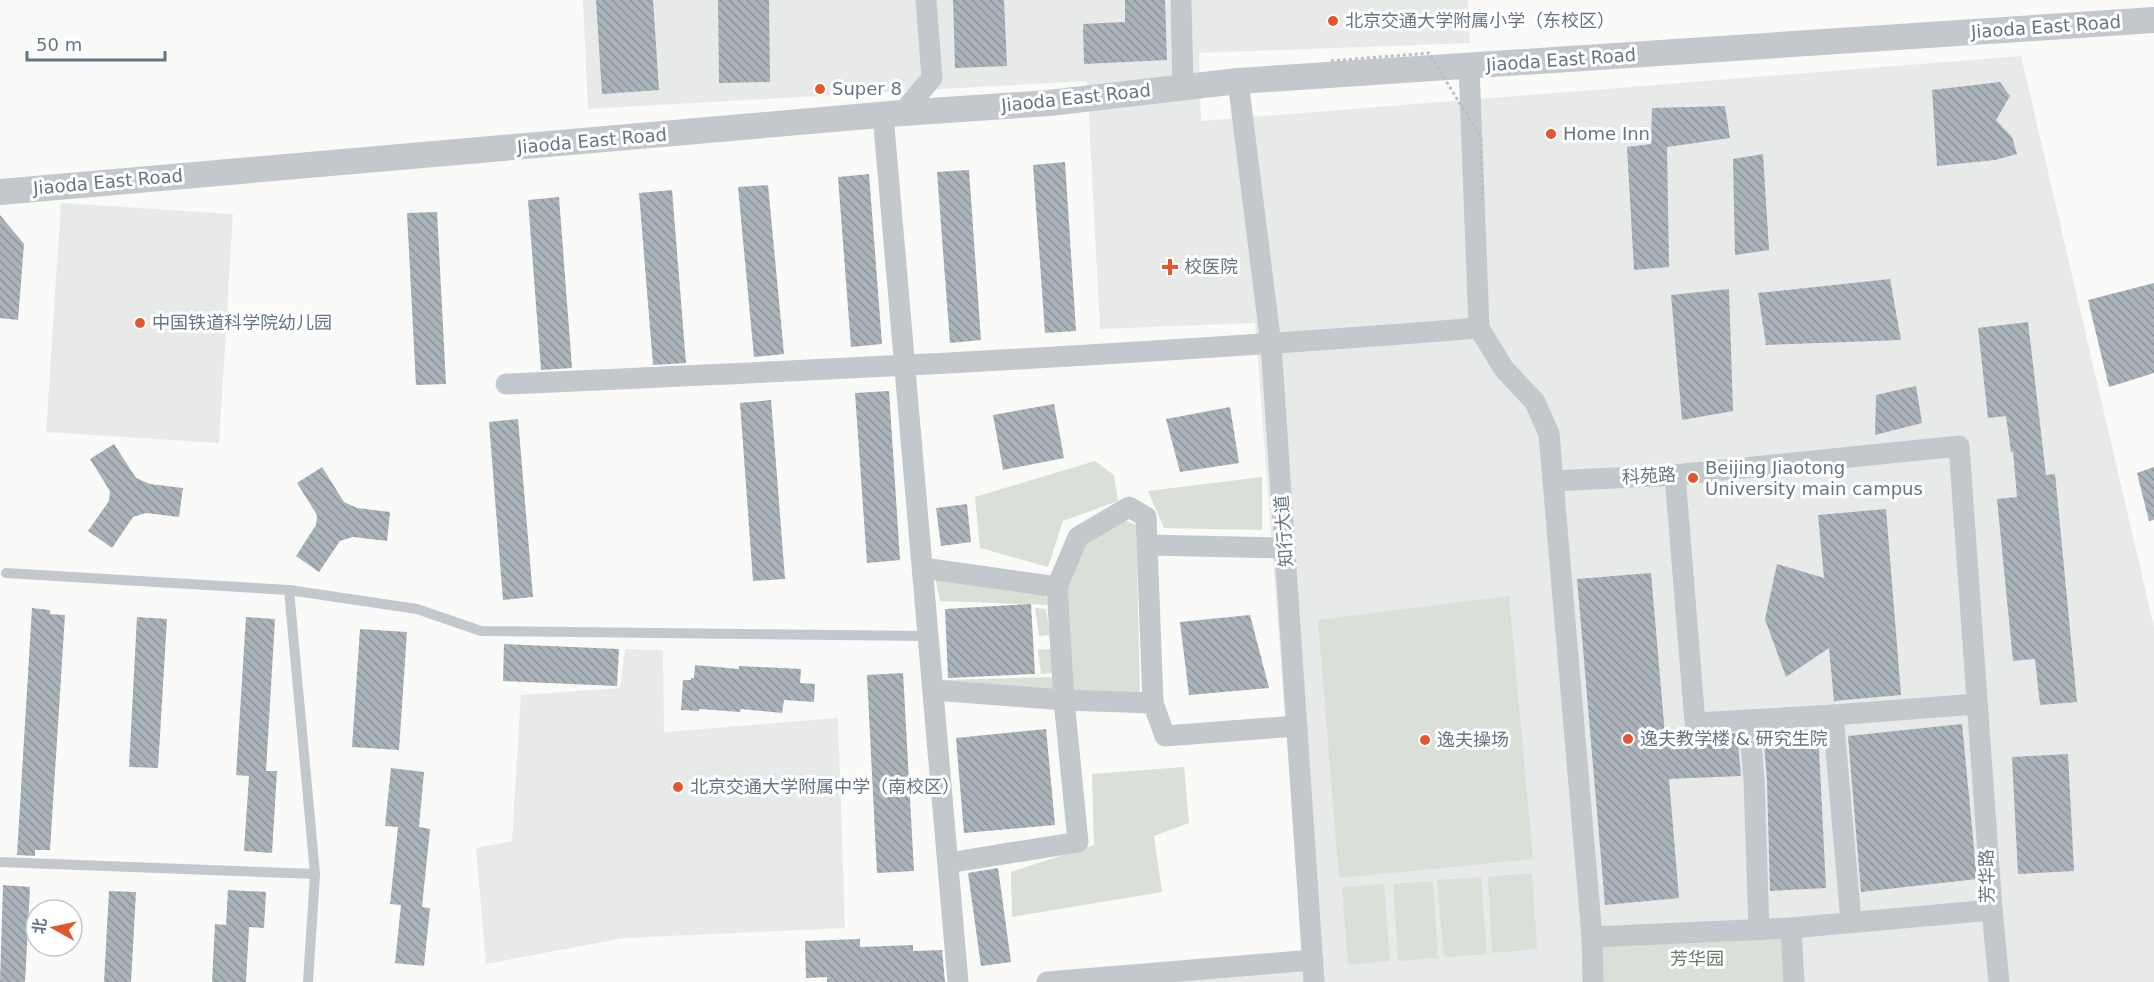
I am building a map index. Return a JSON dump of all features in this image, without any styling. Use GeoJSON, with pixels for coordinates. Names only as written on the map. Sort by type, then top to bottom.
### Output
{"type":"FeatureCollection","features":[{"type":"Feature","properties":{"kind":"street"},"geometry":{"type":"LineString","coordinates":[[926,0],[932,78],[892,114],[904,366],[958,982]]}},
{"type":"Feature","properties":{"kind":"street"},"geometry":{"type":"LineString","coordinates":[[1181,0],[1183,88]]}},
{"type":"Feature","properties":{"kind":"street","name":"Jiaoda East Road"},"geometry":{"type":"LineString","coordinates":[[0,192],[892,114],[1049,103],[1238,81],[2154,20]]}},
{"type":"Feature","properties":{"kind":"street"},"geometry":{"type":"LineString","coordinates":[[1469,66],[1479,328],[1504,369],[1535,402],[1549,434],[1592,937],[1593,982]]}},
{"type":"Feature","properties":{"kind":"street","name":"知行大道"},"geometry":{"type":"LineString","coordinates":[[1238,81],[1271,345],[1314,982]]}},
{"type":"Feature","properties":{"kind":"street"},"geometry":{"type":"LineString","coordinates":[[506,384],[904,366],[1271,345],[1479,328]]}},
{"type":"Feature","properties":{"kind":"street","name":"科苑路"},"geometry":{"type":"LineString","coordinates":[[1553,481],[1675,475],[1959,446]]}},
{"type":"Feature","properties":{"kind":"street","name":"芳华路"},"geometry":{"type":"LineString","coordinates":[[1592,937],[1791,928],[1992,910],[1959,446]]}},
{"type":"Feature","properties":{"kind":"street"},"geometry":{"type":"LineString","coordinates":[[1675,475],[1695,723],[1977,704]]}},
{"type":"Feature","properties":{"kind":"street"},"geometry":{"type":"LineString","coordinates":[[948,863],[1078,842],[1064,700],[1057,587],[1078,537],[1129,507],[1146,517],[1153,704],[1165,736],[1297,726]]}},
{"type":"Feature","properties":{"kind":"street"},"geometry":{"type":"LineString","coordinates":[[1147,545],[1285,548]]}},
{"type":"Feature","properties":{"kind":"street"},"geometry":{"type":"LineString","coordinates":[[922,568],[1057,587]]}},
{"type":"Feature","properties":{"kind":"street"},"geometry":{"type":"LineString","coordinates":[[933,690],[1153,704]]}},
{"type":"Feature","properties":{"kind":"street"},"geometry":{"type":"LineString","coordinates":[[1833,715],[1851,921]]}},
{"type":"Feature","properties":{"kind":"street"},"geometry":{"type":"LineString","coordinates":[[1749,720],[1754,780],[1759,930]]}},
{"type":"Feature","properties":{"kind":"street"},"geometry":{"type":"LineString","coordinates":[[1992,910],[1999,982]]}},
{"type":"Feature","properties":{"kind":"street"},"geometry":{"type":"LineString","coordinates":[[1791,928],[1794,982]]}},
{"type":"Feature","properties":{"kind":"street"},"geometry":{"type":"LineString","coordinates":[[1047,982],[1313,960]]}},
{"type":"Feature","properties":{"kind":"lane"},"geometry":{"type":"LineString","coordinates":[[6,573],[289,590],[417,609],[481,631],[929,636]]}},
{"type":"Feature","properties":{"kind":"lane"},"geometry":{"type":"LineString","coordinates":[[289,590],[315,874],[308,982]]}},
{"type":"Feature","properties":{"kind":"lane"},"geometry":{"type":"LineString","coordinates":[[0,861],[315,874]]}},
{"type":"Feature","properties":{"kind":"path"},"geometry":{"type":"LineString","coordinates":[[1331,61],[1429,53],[1480,138],[1482,200]]}},
{"type":"Feature","properties":{"kind":"shaded area","name":"Beijing Jiaotong University main campus"},"geometry":{"type":"Polygon","coordinates":[[[583,0],[1468,0],[1470,43],[1199,53],[1201,121],[2021,56],[2154,627],[2154,982],[1030,982],[1303,954],[1255,323],[1100,329],[1087,81],[588,109],[583,0]]]}},
{"type":"Feature","properties":{"kind":"shaded area","name":"中国铁道科学院幼儿园"},"geometry":{"type":"Polygon","coordinates":[[[61,203],[233,214],[219,443],[46,432],[61,203]]]}},
{"type":"Feature","properties":{"kind":"shaded area","name":"北京交通大学附属中学（南校区）"},"geometry":{"type":"Polygon","coordinates":[[[625,649],[663,650],[664,732],[838,718],[845,928],[624,938],[486,964],[476,848],[512,841],[521,695],[620,688],[625,649]]]}},
{"type":"Feature","properties":{"kind":"green space"},"geometry":{"type":"Polygon","coordinates":[[[1095,461],[1114,475],[1118,501],[1063,521],[1048,567],[980,548],[975,497],[1095,461]]]}},
{"type":"Feature","properties":{"kind":"green space"},"geometry":{"type":"Polygon","coordinates":[[[1262,477],[1262,530],[1164,528],[1148,491],[1262,477]]]}},
{"type":"Feature","properties":{"kind":"green space"},"geometry":{"type":"Polygon","coordinates":[[[1125,520],[1136,525],[1140,695],[1071,694],[1064,590],[1082,547],[1125,520]]]}},
{"type":"Feature","properties":{"kind":"green space"},"geometry":{"type":"Polygon","coordinates":[[[935,577],[1045,590],[1048,605],[940,601],[935,577]]]}},
{"type":"Feature","properties":{"kind":"green space","name":"逸夫操场"},"geometry":{"type":"Polygon","coordinates":[[[1509,596],[1533,859],[1339,878],[1318,620],[1509,596]]]}},
{"type":"Feature","properties":{"kind":"green space"},"geometry":{"type":"Polygon","coordinates":[[[1035,608],[1046,609],[1050,635],[1039,636],[1035,608]]]}},
{"type":"Feature","properties":{"kind":"green space"},"geometry":{"type":"Polygon","coordinates":[[[1051,649],[1053,673],[1041,674],[1038,650],[1051,649]]]}},
{"type":"Feature","properties":{"kind":"green space"},"geometry":{"type":"Polygon","coordinates":[[[1055,677],[1055,691],[948,687],[946,680],[1055,677]]]}},
{"type":"Feature","properties":{"kind":"green space"},"geometry":{"type":"Polygon","coordinates":[[[1184,767],[1189,823],[1154,836],[1162,892],[1012,917],[1011,872],[1094,845],[1092,774],[1184,767]]]}},
{"type":"Feature","properties":{"kind":"green space"},"geometry":{"type":"Polygon","coordinates":[[[1532,873],[1537,949],[1492,953],[1488,877],[1532,873]]]}},
{"type":"Feature","properties":{"kind":"green space"},"geometry":{"type":"Polygon","coordinates":[[[1481,877],[1487,954],[1444,957],[1437,880],[1481,877]]]}},
{"type":"Feature","properties":{"kind":"green space"},"geometry":{"type":"Polygon","coordinates":[[[1433,881],[1438,958],[1398,961],[1393,884],[1433,881]]]}},
{"type":"Feature","properties":{"kind":"green space"},"geometry":{"type":"Polygon","coordinates":[[[1384,884],[1390,961],[1348,965],[1342,887],[1384,884]]]}},
{"type":"Feature","properties":{"kind":"green space","name":"芳华园"},"geometry":{"type":"Polygon","coordinates":[[[1599,937],[1791,937],[1794,982],[1600,982],[1599,937]]]}},
{"type":"Feature","properties":{"kind":"building"},"geometry":{"type":"Polygon","coordinates":[[[596,0],[653,0],[659,90],[602,94],[596,0]]]}},
{"type":"Feature","properties":{"kind":"building"},"geometry":{"type":"Polygon","coordinates":[[[718,0],[769,0],[770,82],[719,83],[718,0]]]}},
{"type":"Feature","properties":{"kind":"building"},"geometry":{"type":"Polygon","coordinates":[[[953,0],[1004,0],[1007,66],[955,68],[953,0]]]}},
{"type":"Feature","properties":{"kind":"building"},"geometry":{"type":"Polygon","coordinates":[[[1125,0],[1165,0],[1167,60],[1084,64],[1083,24],[1125,22],[1125,0]]]}},
{"type":"Feature","properties":{"kind":"building"},"geometry":{"type":"Polygon","coordinates":[[[2000,82],[2010,96],[1996,120],[2012,137],[2017,154],[1995,160],[1937,166],[1932,90],[2000,82]]]}},
{"type":"Feature","properties":{"kind":"building"},"geometry":{"type":"Polygon","coordinates":[[[1725,106],[1730,138],[1667,147],[1669,267],[1634,270],[1627,147],[1651,144],[1652,108],[1725,106]]]}},
{"type":"Feature","properties":{"kind":"building"},"geometry":{"type":"Polygon","coordinates":[[[1763,154],[1769,250],[1735,255],[1733,159],[1763,154]]]}},
{"type":"Feature","properties":{"kind":"building"},"geometry":{"type":"Polygon","coordinates":[[[1065,162],[1076,331],[1045,333],[1033,165],[1065,162]]]}},
{"type":"Feature","properties":{"kind":"building"},"geometry":{"type":"Polygon","coordinates":[[[969,170],[981,340],[950,343],[937,172],[969,170]]]}},
{"type":"Feature","properties":{"kind":"building"},"geometry":{"type":"Polygon","coordinates":[[[869,174],[882,344],[851,347],[838,177],[869,174]]]}},
{"type":"Feature","properties":{"kind":"building"},"geometry":{"type":"Polygon","coordinates":[[[768,185],[784,354],[754,357],[738,187],[768,185]]]}},
{"type":"Feature","properties":{"kind":"building"},"geometry":{"type":"Polygon","coordinates":[[[672,190],[686,363],[653,365],[639,193],[672,190]]]}},
{"type":"Feature","properties":{"kind":"building"},"geometry":{"type":"Polygon","coordinates":[[[559,197],[572,368],[541,370],[528,200],[559,197]]]}},
{"type":"Feature","properties":{"kind":"building"},"geometry":{"type":"Polygon","coordinates":[[[437,212],[446,384],[416,385],[407,213],[437,212]]]}},
{"type":"Feature","properties":{"kind":"building"},"geometry":{"type":"Polygon","coordinates":[[[0,215],[24,244],[18,320],[0,318],[0,215]]]}},
{"type":"Feature","properties":{"kind":"building"},"geometry":{"type":"Polygon","coordinates":[[[1890,279],[1901,340],[1766,345],[1758,293],[1890,279]]]}},
{"type":"Feature","properties":{"kind":"building"},"geometry":{"type":"Polygon","coordinates":[[[2154,283],[2154,373],[2109,387],[2088,300],[2154,283]]]}},
{"type":"Feature","properties":{"kind":"building"},"geometry":{"type":"Polygon","coordinates":[[[1729,289],[1733,411],[1682,420],[1671,295],[1729,289]]]}},
{"type":"Feature","properties":{"kind":"building"},"geometry":{"type":"Polygon","coordinates":[[[2028,322],[2046,475],[2055,474],[2077,702],[2040,705],[2035,659],[2013,661],[1997,499],[2017,497],[2013,452],[2011,452],[2006,416],[1988,418],[1978,328],[2028,322]]]}},
{"type":"Feature","properties":{"kind":"building"},"geometry":{"type":"Polygon","coordinates":[[[1916,386],[1922,423],[1875,435],[1876,395],[1916,386]]]}},
{"type":"Feature","properties":{"kind":"building"},"geometry":{"type":"Polygon","coordinates":[[[889,391],[900,560],[867,563],[855,393],[889,391]]]}},
{"type":"Feature","properties":{"kind":"building"},"geometry":{"type":"Polygon","coordinates":[[[771,400],[785,579],[753,581],[740,403],[771,400]]]}},
{"type":"Feature","properties":{"kind":"building"},"geometry":{"type":"Polygon","coordinates":[[[1054,404],[1064,458],[1003,470],[993,415],[1054,404]]]}},
{"type":"Feature","properties":{"kind":"building"},"geometry":{"type":"Polygon","coordinates":[[[1230,407],[1239,463],[1180,472],[1166,419],[1230,407]]]}},
{"type":"Feature","properties":{"kind":"building"},"geometry":{"type":"Polygon","coordinates":[[[518,419],[533,597],[503,600],[489,422],[518,419]]]}},
{"type":"Feature","properties":{"kind":"building"},"geometry":{"type":"Polygon","coordinates":[[[114,444],[136,478],[150,484],[183,488],[179,517],[146,513],[133,517],[112,548],[88,531],[109,501],[110,491],[90,459],[114,444]]]}},
{"type":"Feature","properties":{"kind":"building"},"geometry":{"type":"Polygon","coordinates":[[[322,467],[344,502],[357,508],[390,512],[387,541],[353,537],[340,541],[319,572],[296,556],[316,525],[317,515],[297,483],[322,467]]]}},
{"type":"Feature","properties":{"kind":"building"},"geometry":{"type":"Polygon","coordinates":[[[2154,467],[2154,520],[2149,521],[2137,473],[2154,467]]]}},
{"type":"Feature","properties":{"kind":"building"},"geometry":{"type":"Polygon","coordinates":[[[967,504],[971,542],[941,546],[936,508],[967,504]]]}},
{"type":"Feature","properties":{"kind":"building"},"geometry":{"type":"Polygon","coordinates":[[[1886,509],[1901,695],[1834,701],[1829,648],[1786,677],[1765,619],[1777,564],[1824,578],[1818,515],[1886,509]]]}},
{"type":"Feature","properties":{"kind":"building","name":"逸夫教学楼 & 研究生院"},"geometry":{"type":"Polygon","coordinates":[[[1651,573],[1665,735],[1696,736],[1737,733],[1741,776],[1669,779],[1679,898],[1605,905],[1577,579],[1651,573]]]}},
{"type":"Feature","properties":{"kind":"building"},"geometry":{"type":"Polygon","coordinates":[[[1031,604],[1035,674],[948,678],[945,609],[1031,604]]]}},
{"type":"Feature","properties":{"kind":"building"},"geometry":{"type":"Polygon","coordinates":[[[32,608],[50,610],[50,614],[65,615],[50,850],[35,850],[35,856],[17,855],[32,608]]]}},
{"type":"Feature","properties":{"kind":"building"},"geometry":{"type":"Polygon","coordinates":[[[1250,615],[1269,688],[1189,695],[1180,622],[1250,615]]]}},
{"type":"Feature","properties":{"kind":"building"},"geometry":{"type":"Polygon","coordinates":[[[137,617],[167,619],[158,768],[129,767],[137,617]]]}},
{"type":"Feature","properties":{"kind":"building"},"geometry":{"type":"Polygon","coordinates":[[[246,617],[275,619],[266,771],[277,771],[272,853],[244,851],[249,776],[236,775],[246,617]]]}},
{"type":"Feature","properties":{"kind":"building"},"geometry":{"type":"Polygon","coordinates":[[[360,629],[407,632],[399,750],[352,747],[360,629]]]}},
{"type":"Feature","properties":{"kind":"building"},"geometry":{"type":"Polygon","coordinates":[[[504,644],[619,649],[617,686],[503,681],[504,644]]]}},
{"type":"Feature","properties":{"kind":"building"},"geometry":{"type":"Polygon","coordinates":[[[695,665],[739,669],[739,666],[801,669],[800,683],[815,684],[814,702],[784,700],[782,713],[741,709],[740,712],[681,710],[683,680],[694,678],[695,665]]]}},
{"type":"Feature","properties":{"kind":"building"},"geometry":{"type":"Polygon","coordinates":[[[903,673],[914,871],[877,873],[867,675],[903,673]]]}},
{"type":"Feature","properties":{"kind":"building"},"geometry":{"type":"Polygon","coordinates":[[[1962,724],[1977,879],[1861,892],[1848,736],[1962,724]]]}},
{"type":"Feature","properties":{"kind":"building"},"geometry":{"type":"Polygon","coordinates":[[[1046,729],[1055,825],[964,833],[956,738],[1046,729]]]}},
{"type":"Feature","properties":{"kind":"building"},"geometry":{"type":"Polygon","coordinates":[[[1818,729],[1826,888],[1770,891],[1767,780],[1763,732],[1818,729]]]}},
{"type":"Feature","properties":{"kind":"building"},"geometry":{"type":"Polygon","coordinates":[[[2068,754],[2074,871],[2018,874],[2012,757],[2068,754]]]}},
{"type":"Feature","properties":{"kind":"building"},"geometry":{"type":"Polygon","coordinates":[[[391,768],[424,772],[419,827],[430,829],[422,907],[430,908],[424,966],[395,963],[401,905],[390,904],[398,827],[385,826],[391,768]]]}},
{"type":"Feature","properties":{"kind":"building"},"geometry":{"type":"Polygon","coordinates":[[[998,868],[1011,962],[981,966],[968,873],[998,868]]]}},
{"type":"Feature","properties":{"kind":"building"},"geometry":{"type":"Polygon","coordinates":[[[3,885],[30,887],[29,898],[24,898],[25,982],[0,982],[3,885]]]}},
{"type":"Feature","properties":{"kind":"building"},"geometry":{"type":"Polygon","coordinates":[[[228,890],[266,892],[264,928],[249,927],[246,982],[212,982],[215,924],[226,925],[228,890]]]}},
{"type":"Feature","properties":{"kind":"building"},"geometry":{"type":"Polygon","coordinates":[[[109,891],[136,892],[131,982],[104,982],[109,891]]]}},
{"type":"Feature","properties":{"kind":"building"},"geometry":{"type":"Polygon","coordinates":[[[860,939],[860,947],[913,945],[913,951],[942,950],[945,982],[827,982],[827,977],[806,978],[805,941],[860,939]]]}},
{"type":"Feature","properties":{"kind":"place","name":"北京交通大学附属小学（东校区）"},"geometry":{"type":"Point","coordinates":[1333,21]}},
{"type":"Feature","properties":{"kind":"place","name":"Super 8"},"geometry":{"type":"Point","coordinates":[820,89]}},
{"type":"Feature","properties":{"kind":"place","name":"Home Inn"},"geometry":{"type":"Point","coordinates":[1551,134]}},
{"type":"Feature","properties":{"kind":"place","name":"校医院"},"geometry":{"type":"Point","coordinates":[1170,267]}},
{"type":"Feature","properties":{"kind":"place","name":"中国铁道科学院幼儿园"},"geometry":{"type":"Point","coordinates":[140,323]}},
{"type":"Feature","properties":{"kind":"place","name":"Beijing Jiaotong University main campus"},"geometry":{"type":"Point","coordinates":[1693,478]}},
{"type":"Feature","properties":{"kind":"place","name":"逸夫教学楼 & 研究生院"},"geometry":{"type":"Point","coordinates":[1628,739]}},
{"type":"Feature","properties":{"kind":"place","name":"逸夫操场"},"geometry":{"type":"Point","coordinates":[1425,740]}},
{"type":"Feature","properties":{"kind":"place","name":"北京交通大学附属中学（南校区）"},"geometry":{"type":"Point","coordinates":[678,787]}}]}
